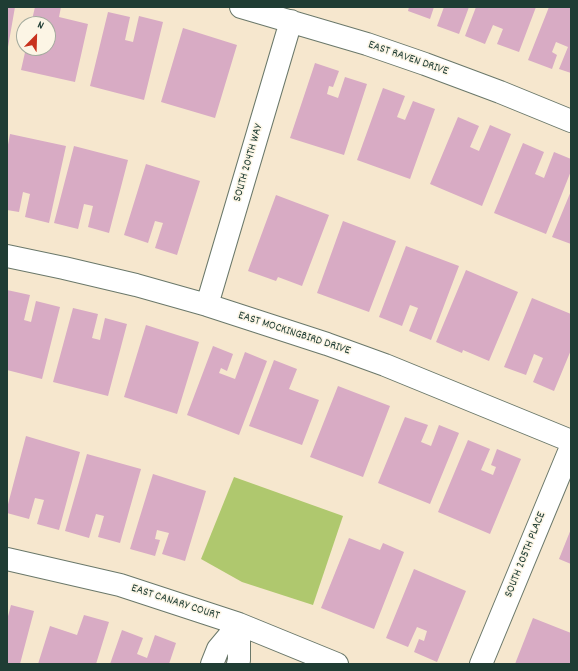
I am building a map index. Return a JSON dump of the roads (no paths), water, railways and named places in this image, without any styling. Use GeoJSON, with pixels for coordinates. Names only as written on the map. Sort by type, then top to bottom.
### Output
{"type":"FeatureCollection","features":[{"type":"Feature","properties":{"kind":"street","name":"EAST RAVEN DRIVE"},"geometry":{"type":"LineString","coordinates":[[241,7],[367,44],[425,64],[571,121]]}},
{"type":"Feature","properties":{"kind":"street","name":"SOUTH 204TH WAY"},"geometry":{"type":"LineString","coordinates":[[207,305],[291,21]]}},
{"type":"Feature","properties":{"kind":"street","name":"EAST MOCKINGBIRD DRIVE"},"geometry":{"type":"LineString","coordinates":[[7,256],[122,282],[207,305],[327,344],[385,365],[571,441]]}},
{"type":"Feature","properties":{"kind":"street","name":"SOUTH 205TH PLACE"},"geometry":{"type":"LineString","coordinates":[[481,664],[571,447]]}},
{"type":"Feature","properties":{"kind":"street","name":"EAST CANARY COURT"},"geometry":{"type":"LineString","coordinates":[[7,559],[120,585],[239,624],[337,664]]}},
{"type":"Feature","properties":{"kind":"street"},"geometry":{"type":"LineString","coordinates":[[212,664],[218,649],[239,624]]}},
{"type":"Feature","properties":{"kind":"street"},"geometry":{"type":"LineString","coordinates":[[238,664],[239,624]]}}]}
